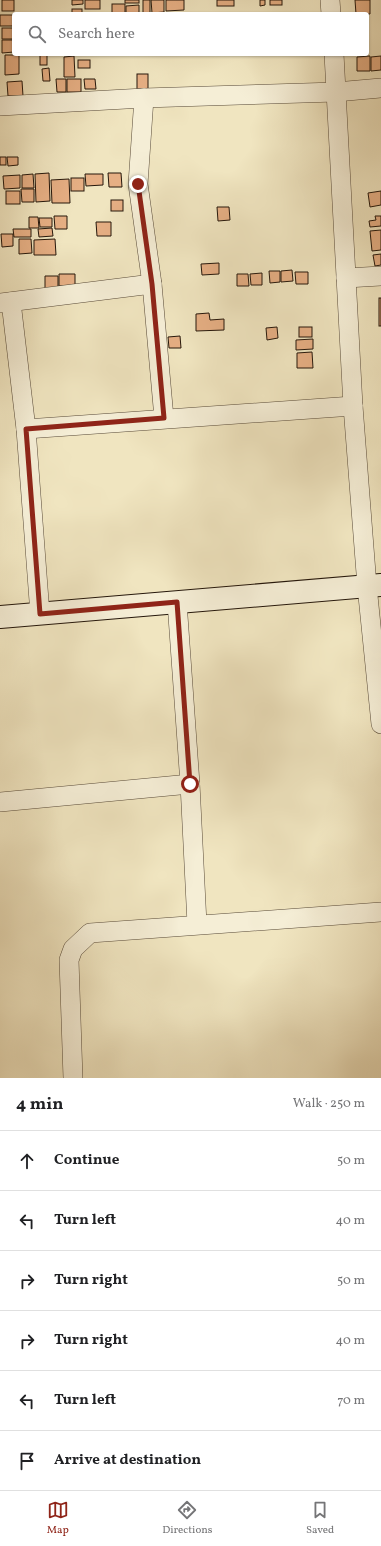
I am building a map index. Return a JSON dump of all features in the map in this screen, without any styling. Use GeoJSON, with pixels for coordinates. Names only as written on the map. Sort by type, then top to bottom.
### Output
{"type":"FeatureCollection","features":[{"type":"Feature","properties":{"kind":"street"},"geometry":{"type":"LineString","coordinates":[[330,0],[331,12]]}},
{"type":"Feature","properties":{"kind":"street"},"geometry":{"type":"LineString","coordinates":[[334,56],[353,406],[374,585],[381,724]]}},
{"type":"Feature","properties":{"kind":"street"},"geometry":{"type":"LineString","coordinates":[[0,101],[0,106],[144,98],[336,92],[381,88]]}},
{"type":"Feature","properties":{"kind":"street"},"geometry":{"type":"LineString","coordinates":[[144,98],[138,184],[152,284],[164,418]]}},
{"type":"Feature","properties":{"kind":"street"},"geometry":{"type":"LineString","coordinates":[[346,278],[381,276]]}},
{"type":"Feature","properties":{"kind":"street"},"geometry":{"type":"LineString","coordinates":[[40,614],[26,429],[6,302],[152,284]]}},
{"type":"Feature","properties":{"kind":"street"},"geometry":{"type":"LineString","coordinates":[[26,429],[164,418],[353,406]]}},
{"type":"Feature","properties":{"kind":"street"},"geometry":{"type":"LineString","coordinates":[[0,617],[374,585]]}},
{"type":"Feature","properties":{"kind":"street"},"geometry":{"type":"LineString","coordinates":[[177,602],[190,784],[197,924]]}},
{"type":"Feature","properties":{"kind":"street"},"geometry":{"type":"LineString","coordinates":[[0,802],[190,784]]}},
{"type":"Feature","properties":{"kind":"street"},"geometry":{"type":"LineString","coordinates":[[74,1078],[69,960],[73,949],[90,933],[197,924],[381,912]]}},
{"type":"Feature","properties":{"kind":"building"},"geometry":{"type":"Polygon","coordinates":[[[2,0],[14,0],[14,11],[2,11],[2,0]]]}},
{"type":"Feature","properties":{"kind":"building"},"geometry":{"type":"Polygon","coordinates":[[[72,0],[83,0],[83,4],[72,5],[72,0]]]}},
{"type":"Feature","properties":{"kind":"building"},"geometry":{"type":"Polygon","coordinates":[[[85,0],[100,0],[100,9],[85,9],[85,0]]]}},
{"type":"Feature","properties":{"kind":"building"},"geometry":{"type":"Polygon","coordinates":[[[125,0],[139,0],[139,3],[125,3],[125,0]]]}},
{"type":"Feature","properties":{"kind":"building"},"geometry":{"type":"Polygon","coordinates":[[[143,0],[150,0],[150,12],[143,12],[143,0]]]}},
{"type":"Feature","properties":{"kind":"building"},"geometry":{"type":"Polygon","coordinates":[[[151,0],[164,0],[164,12],[152,12],[151,0]]]}},
{"type":"Feature","properties":{"kind":"building"},"geometry":{"type":"Polygon","coordinates":[[[166,0],[184,0],[184,10],[166,11],[166,0]]]}},
{"type":"Feature","properties":{"kind":"building"},"geometry":{"type":"Polygon","coordinates":[[[217,0],[234,0],[234,6],[217,6],[217,0]]]}},
{"type":"Feature","properties":{"kind":"building"},"geometry":{"type":"Polygon","coordinates":[[[260,0],[265,0],[265,5],[260,6],[260,0]]]}},
{"type":"Feature","properties":{"kind":"building"},"geometry":{"type":"Polygon","coordinates":[[[270,0],[282,0],[282,5],[270,5],[270,0]]]}},
{"type":"Feature","properties":{"kind":"building"},"geometry":{"type":"Polygon","coordinates":[[[355,0],[370,0],[370,14],[369,12],[356,12],[355,0]]]}},
{"type":"Feature","properties":{"kind":"building"},"geometry":{"type":"Polygon","coordinates":[[[112,4],[125,4],[125,12],[112,12],[112,4]]]}},
{"type":"Feature","properties":{"kind":"building"},"geometry":{"type":"Polygon","coordinates":[[[139,5],[139,12],[126,12],[126,6],[139,5]]]}},
{"type":"Feature","properties":{"kind":"building"},"geometry":{"type":"Polygon","coordinates":[[[72,9],[82,9],[82,12],[72,12],[72,9]]]}},
{"type":"Feature","properties":{"kind":"building"},"geometry":{"type":"Polygon","coordinates":[[[0,15],[12,15],[12,26],[0,26],[0,15]]]}},
{"type":"Feature","properties":{"kind":"building"},"geometry":{"type":"Polygon","coordinates":[[[2,28],[12,28],[12,39],[2,39],[2,28]]]}},
{"type":"Feature","properties":{"kind":"building"},"geometry":{"type":"Polygon","coordinates":[[[2,40],[12,40],[12,52],[2,53],[2,40]]]}},
{"type":"Feature","properties":{"kind":"building"},"geometry":{"type":"Polygon","coordinates":[[[5,55],[19,56],[19,74],[5,75],[5,55]]]}},
{"type":"Feature","properties":{"kind":"building"},"geometry":{"type":"Polygon","coordinates":[[[40,56],[47,56],[47,65],[40,65],[40,56]]]}},
{"type":"Feature","properties":{"kind":"building"},"geometry":{"type":"Polygon","coordinates":[[[74,56],[75,77],[64,77],[64,57],[74,56]]]}},
{"type":"Feature","properties":{"kind":"building"},"geometry":{"type":"Polygon","coordinates":[[[370,56],[370,71],[357,71],[357,57],[370,56]]]}},
{"type":"Feature","properties":{"kind":"building"},"geometry":{"type":"Polygon","coordinates":[[[381,56],[381,70],[371,71],[371,57],[381,56]]]}},
{"type":"Feature","properties":{"kind":"building"},"geometry":{"type":"Polygon","coordinates":[[[78,60],[90,60],[90,68],[78,68],[78,60]]]}},
{"type":"Feature","properties":{"kind":"building"},"geometry":{"type":"Polygon","coordinates":[[[49,68],[50,81],[43,81],[42,69],[49,68]]]}},
{"type":"Feature","properties":{"kind":"building"},"geometry":{"type":"Polygon","coordinates":[[[137,74],[148,74],[148,89],[137,89],[137,74]]]}},
{"type":"Feature","properties":{"kind":"building"},"geometry":{"type":"Polygon","coordinates":[[[56,79],[66,79],[66,92],[57,92],[56,79]]]}},
{"type":"Feature","properties":{"kind":"building"},"geometry":{"type":"Polygon","coordinates":[[[67,79],[81,79],[81,92],[67,92],[67,79]]]}},
{"type":"Feature","properties":{"kind":"building"},"geometry":{"type":"Polygon","coordinates":[[[84,79],[95,79],[96,89],[85,89],[84,79]]]}},
{"type":"Feature","properties":{"kind":"building"},"geometry":{"type":"Polygon","coordinates":[[[22,81],[23,96],[8,96],[7,82],[22,81]]]}},
{"type":"Feature","properties":{"kind":"building"},"geometry":{"type":"Polygon","coordinates":[[[0,157],[6,157],[6,165],[0,165],[0,157]]]}},
{"type":"Feature","properties":{"kind":"building"},"geometry":{"type":"Polygon","coordinates":[[[7,157],[18,157],[18,165],[8,166],[7,157]]]}},
{"type":"Feature","properties":{"kind":"building"},"geometry":{"type":"Polygon","coordinates":[[[49,173],[50,201],[36,202],[35,174],[49,173]]]}},
{"type":"Feature","properties":{"kind":"building"},"geometry":{"type":"Polygon","coordinates":[[[108,173],[121,173],[122,187],[109,187],[108,173]]]}},
{"type":"Feature","properties":{"kind":"building"},"geometry":{"type":"Polygon","coordinates":[[[33,174],[34,188],[22,188],[22,175],[33,174]]]}},
{"type":"Feature","properties":{"kind":"building"},"geometry":{"type":"Polygon","coordinates":[[[85,174],[103,174],[103,185],[86,186],[85,174]]]}},
{"type":"Feature","properties":{"kind":"building"},"geometry":{"type":"Polygon","coordinates":[[[20,175],[20,188],[4,189],[3,176],[20,175]]]}},
{"type":"Feature","properties":{"kind":"building"},"geometry":{"type":"Polygon","coordinates":[[[71,178],[84,178],[84,191],[71,191],[71,178]]]}},
{"type":"Feature","properties":{"kind":"building"},"geometry":{"type":"Polygon","coordinates":[[[69,179],[70,203],[52,203],[51,180],[69,179]]]}},
{"type":"Feature","properties":{"kind":"building"},"geometry":{"type":"Polygon","coordinates":[[[21,189],[34,189],[34,202],[22,202],[21,189]]]}},
{"type":"Feature","properties":{"kind":"building"},"geometry":{"type":"Polygon","coordinates":[[[6,191],[20,191],[20,204],[6,204],[6,191]]]}},
{"type":"Feature","properties":{"kind":"building"},"geometry":{"type":"Polygon","coordinates":[[[381,191],[381,205],[370,207],[368,193],[381,191]]]}},
{"type":"Feature","properties":{"kind":"building"},"geometry":{"type":"Polygon","coordinates":[[[111,200],[123,200],[123,211],[111,211],[111,200]]]}},
{"type":"Feature","properties":{"kind":"building"},"geometry":{"type":"Polygon","coordinates":[[[217,207],[229,207],[230,220],[218,221],[217,207]]]}},
{"type":"Feature","properties":{"kind":"building"},"geometry":{"type":"Polygon","coordinates":[[[54,216],[67,216],[67,229],[55,229],[54,216]]]}},
{"type":"Feature","properties":{"kind":"building"},"geometry":{"type":"Polygon","coordinates":[[[375,216],[381,216],[381,226],[370,227],[369,221],[376,220],[375,216]]]}},
{"type":"Feature","properties":{"kind":"building"},"geometry":{"type":"Polygon","coordinates":[[[29,217],[38,217],[39,228],[29,228],[29,217]]]}},
{"type":"Feature","properties":{"kind":"building"},"geometry":{"type":"Polygon","coordinates":[[[39,218],[52,218],[52,227],[40,227],[39,218]]]}},
{"type":"Feature","properties":{"kind":"building"},"geometry":{"type":"Polygon","coordinates":[[[96,222],[111,222],[111,236],[97,236],[96,222]]]}},
{"type":"Feature","properties":{"kind":"building"},"geometry":{"type":"Polygon","coordinates":[[[52,228],[53,236],[39,237],[38,229],[52,228]]]}},
{"type":"Feature","properties":{"kind":"building"},"geometry":{"type":"Polygon","coordinates":[[[13,229],[31,229],[31,237],[14,237],[13,229]]]}},
{"type":"Feature","properties":{"kind":"building"},"geometry":{"type":"Polygon","coordinates":[[[381,230],[381,250],[372,251],[370,231],[381,230]]]}},
{"type":"Feature","properties":{"kind":"building"},"geometry":{"type":"Polygon","coordinates":[[[1,234],[13,234],[13,246],[2,247],[1,234]]]}},
{"type":"Feature","properties":{"kind":"building"},"geometry":{"type":"Polygon","coordinates":[[[19,239],[31,239],[32,253],[19,254],[19,239]]]}},
{"type":"Feature","properties":{"kind":"building"},"geometry":{"type":"Polygon","coordinates":[[[55,239],[56,255],[34,255],[34,240],[55,239]]]}},
{"type":"Feature","properties":{"kind":"building"},"geometry":{"type":"Polygon","coordinates":[[[381,254],[381,265],[375,266],[373,255],[381,254]]]}},
{"type":"Feature","properties":{"kind":"building"},"geometry":{"type":"Polygon","coordinates":[[[219,263],[219,274],[202,275],[201,264],[219,263]]]}},
{"type":"Feature","properties":{"kind":"building"},"geometry":{"type":"Polygon","coordinates":[[[292,270],[293,281],[281,282],[281,271],[292,270]]]}},
{"type":"Feature","properties":{"kind":"building"},"geometry":{"type":"Polygon","coordinates":[[[269,271],[280,271],[280,282],[270,283],[269,271]]]}},
{"type":"Feature","properties":{"kind":"building"},"geometry":{"type":"Polygon","coordinates":[[[295,272],[308,272],[308,284],[296,284],[295,272]]]}},
{"type":"Feature","properties":{"kind":"building"},"geometry":{"type":"Polygon","coordinates":[[[262,273],[262,285],[251,285],[250,274],[262,273]]]}},
{"type":"Feature","properties":{"kind":"building"},"geometry":{"type":"Polygon","coordinates":[[[59,274],[75,274],[75,285],[59,286],[59,274]]]}},
{"type":"Feature","properties":{"kind":"building"},"geometry":{"type":"Polygon","coordinates":[[[237,274],[248,274],[249,286],[237,286],[237,274]]]}},
{"type":"Feature","properties":{"kind":"building"},"geometry":{"type":"Polygon","coordinates":[[[45,276],[58,276],[58,288],[45,289],[45,276]]]}},
{"type":"Feature","properties":{"kind":"building"},"geometry":{"type":"Polygon","coordinates":[[[379,298],[381,298],[381,326],[379,326],[379,298]]]}},
{"type":"Feature","properties":{"kind":"building"},"geometry":{"type":"Polygon","coordinates":[[[209,313],[210,320],[224,319],[224,330],[196,331],[196,314],[209,313]]]}},
{"type":"Feature","properties":{"kind":"building"},"geometry":{"type":"Polygon","coordinates":[[[277,327],[278,338],[267,340],[266,328],[277,327]]]}},
{"type":"Feature","properties":{"kind":"building"},"geometry":{"type":"Polygon","coordinates":[[[299,327],[312,327],[312,337],[299,337],[299,327]]]}},
{"type":"Feature","properties":{"kind":"building"},"geometry":{"type":"Polygon","coordinates":[[[180,336],[181,348],[169,348],[168,337],[180,336]]]}},
{"type":"Feature","properties":{"kind":"building"},"geometry":{"type":"Polygon","coordinates":[[[313,339],[313,349],[296,350],[296,340],[313,339]]]}},
{"type":"Feature","properties":{"kind":"building"},"geometry":{"type":"Polygon","coordinates":[[[312,352],[313,368],[297,368],[297,353],[312,352]]]}},
{"type":"Feature","properties":{"kind":"route"},"geometry":{"type":"LineString","coordinates":[[138,184],[152,284],[164,418],[26,429],[40,614],[177,602],[190,784]]}}]}
